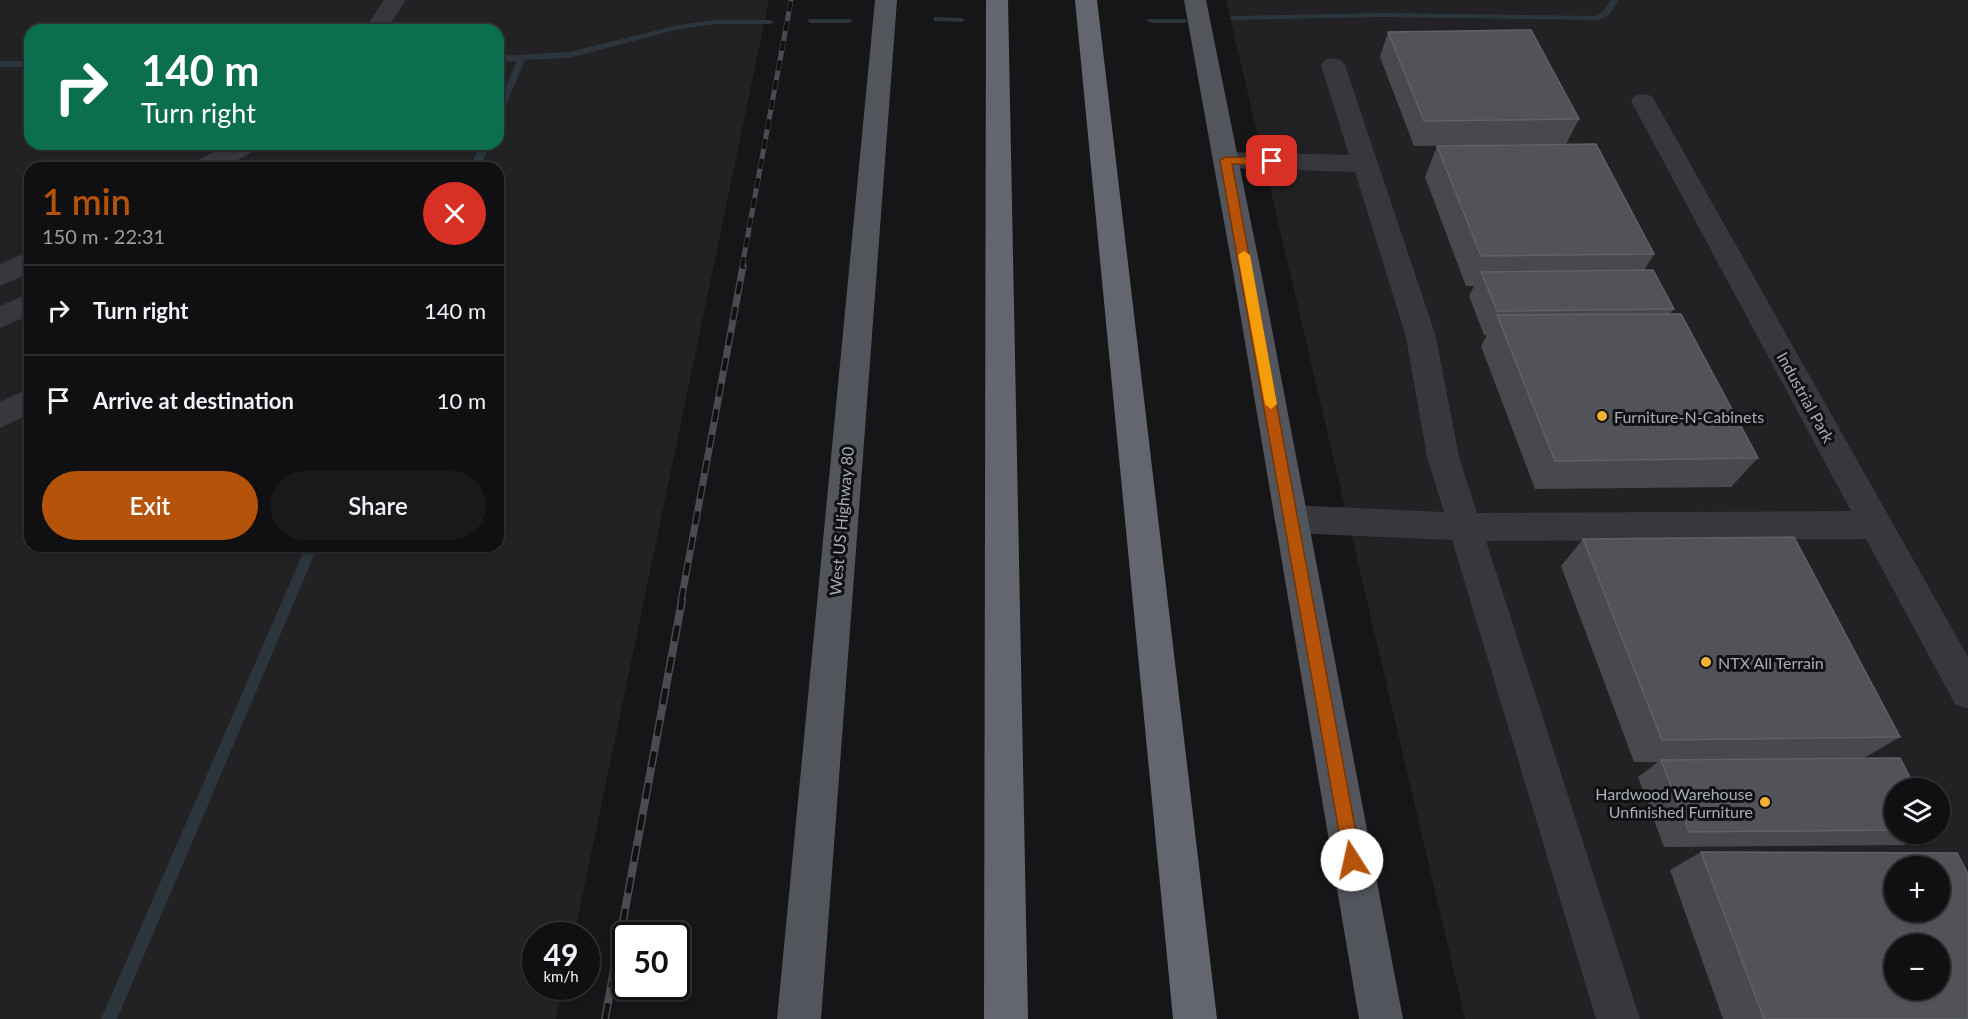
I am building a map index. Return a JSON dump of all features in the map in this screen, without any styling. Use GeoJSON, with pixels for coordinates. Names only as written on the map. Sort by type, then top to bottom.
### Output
{"type":"FeatureCollection","features":[{"type":"Feature","properties":{"kind":"highway"},"geometry":{"type":"LineString","coordinates":[[997,0],[1006,1019]]}},
{"type":"Feature","properties":{"kind":"highway"},"geometry":{"type":"LineString","coordinates":[[1086,0],[1195,1019]]}},
{"type":"Feature","properties":{"kind":"highway"},"geometry":{"type":"LineString","coordinates":[[1095,77],[1098,0]]}},
{"type":"Feature","properties":{"kind":"main road"},"geometry":{"type":"LineString","coordinates":[[1195,2],[1292,519],[1381,1019]]}},
{"type":"Feature","properties":{"kind":"main road","name":"West US Highway 80"},"geometry":{"type":"LineString","coordinates":[[799,1019],[885,12]]}},
{"type":"Feature","properties":{"kind":"lane"},"geometry":{"type":"LineString","coordinates":[[379,24],[395,0]]}},
{"type":"Feature","properties":{"kind":"lane"},"geometry":{"type":"LineString","coordinates":[[1333,65],[1421,337],[1443,458],[1618,1019]]}},
{"type":"Feature","properties":{"kind":"lane","name":"Industrial Park"},"geometry":{"type":"LineString","coordinates":[[1643,101],[1968,692]]}},
{"type":"Feature","properties":{"kind":"lane"},"geometry":{"type":"LineString","coordinates":[[215,162],[236,150]]}},
{"type":"Feature","properties":{"kind":"lane"},"geometry":{"type":"LineString","coordinates":[[1226,160],[1365,164]]}},
{"type":"Feature","properties":{"kind":"lane"},"geometry":{"type":"LineString","coordinates":[[0,276],[24,264]]}},
{"type":"Feature","properties":{"kind":"lane"},"geometry":{"type":"LineString","coordinates":[[0,318],[24,306]]}},
{"type":"Feature","properties":{"kind":"lane"},"geometry":{"type":"LineString","coordinates":[[0,416],[24,403]]}},
{"type":"Feature","properties":{"kind":"lane"},"geometry":{"type":"LineString","coordinates":[[1292,519],[1464,527],[1876,525]]}},
{"type":"Feature","properties":{"kind":"shaded area"},"geometry":{"type":"Polygon","coordinates":[[[0,0],[769,0],[577,922],[522,922],[522,1000],[560,1000],[556,1019],[0,1019],[0,0]]]}},
{"type":"Feature","properties":{"kind":"shaded area"},"geometry":{"type":"Polygon","coordinates":[[[1226,0],[1968,0],[1968,1019],[1465,1019],[1226,0]]]}},
{"type":"Feature","properties":{"kind":"building"},"geometry":{"type":"Polygon","coordinates":[[[1531,30],[1579,119],[1424,121],[1388,32],[1531,30]]]}},
{"type":"Feature","properties":{"kind":"building"},"geometry":{"type":"Polygon","coordinates":[[[1596,144],[1654,254],[1481,256],[1437,146],[1596,144]]]}},
{"type":"Feature","properties":{"kind":"building"},"geometry":{"type":"Polygon","coordinates":[[[1653,270],[1674,309],[1497,311],[1481,272],[1653,270]]]}},
{"type":"Feature","properties":{"kind":"building","name":"Furniture-N-Cabinets"},"geometry":{"type":"Polygon","coordinates":[[[1681,314],[1758,458],[1555,461],[1497,315],[1681,314]]]}},
{"type":"Feature","properties":{"kind":"building","name":"NTX All Terrain"},"geometry":{"type":"Polygon","coordinates":[[[1794,537],[1900,737],[1662,740],[1583,539],[1794,537]]]}},
{"type":"Feature","properties":{"kind":"building","name":"Hardwood Warehouse Unfinished Furniture"},"geometry":{"type":"Polygon","coordinates":[[[1900,758],[1910,778],[1884,778],[1884,830],[1689,832],[1661,760],[1900,758]]]}},
{"type":"Feature","properties":{"kind":"building"},"geometry":{"type":"Polygon","coordinates":[[[1701,852],[1957,853],[1968,874],[1968,1019],[1764,1019],[1701,852]]]}},
{"type":"Feature","properties":{"kind":"waterway"},"geometry":{"type":"LineString","coordinates":[[1233,18],[1383,15],[1598,18],[1606,13],[1615,0]]}},
{"type":"Feature","properties":{"kind":"waterway"},"geometry":{"type":"LineString","coordinates":[[937,19],[961,20]]}},
{"type":"Feature","properties":{"kind":"waterway"},"geometry":{"type":"LineString","coordinates":[[811,21],[849,21]]}},
{"type":"Feature","properties":{"kind":"waterway"},"geometry":{"type":"LineString","coordinates":[[1151,21],[1184,21]]}},
{"type":"Feature","properties":{"kind":"waterway"},"geometry":{"type":"LineString","coordinates":[[504,59],[569,55],[679,27],[717,22],[770,22]]}},
{"type":"Feature","properties":{"kind":"waterway"},"geometry":{"type":"LineString","coordinates":[[504,100],[522,58]]}},
{"type":"Feature","properties":{"kind":"waterway"},"geometry":{"type":"LineString","coordinates":[[0,64],[24,64]]}},
{"type":"Feature","properties":{"kind":"waterway"},"geometry":{"type":"LineString","coordinates":[[478,162],[482,150]]}},
{"type":"Feature","properties":{"kind":"waterway"},"geometry":{"type":"LineString","coordinates":[[109,1019],[309,552]]}},
{"type":"Feature","properties":{"kind":"railway"},"geometry":{"type":"LineString","coordinates":[[742,267],[791,0]]}},
{"type":"Feature","properties":{"kind":"railway"},"geometry":{"type":"LineString","coordinates":[[681,601],[743,266]]}},
{"type":"Feature","properties":{"kind":"railway"},"geometry":{"type":"LineString","coordinates":[[605,1019],[682,600]]}},
{"type":"Feature","properties":{"kind":"slow traffic"},"geometry":{"type":"LineString","coordinates":[[1244,255],[1271,404]]}},
{"type":"Feature","properties":{"kind":"place","name":"Furniture-N-Cabinets"},"geometry":{"type":"Point","coordinates":[1602,416]}},
{"type":"Feature","properties":{"kind":"place","name":"NTX All Terrain"},"geometry":{"type":"Point","coordinates":[1706,662]}},
{"type":"Feature","properties":{"kind":"place","name":"Hardwood Warehouse Unfinished Furniture"},"geometry":{"type":"Point","coordinates":[1765,802]}},
{"type":"Feature","properties":{"kind":"route"},"geometry":{"type":"LineString","coordinates":[[1272,161],[1226,160],[1352,860]]}}]}
